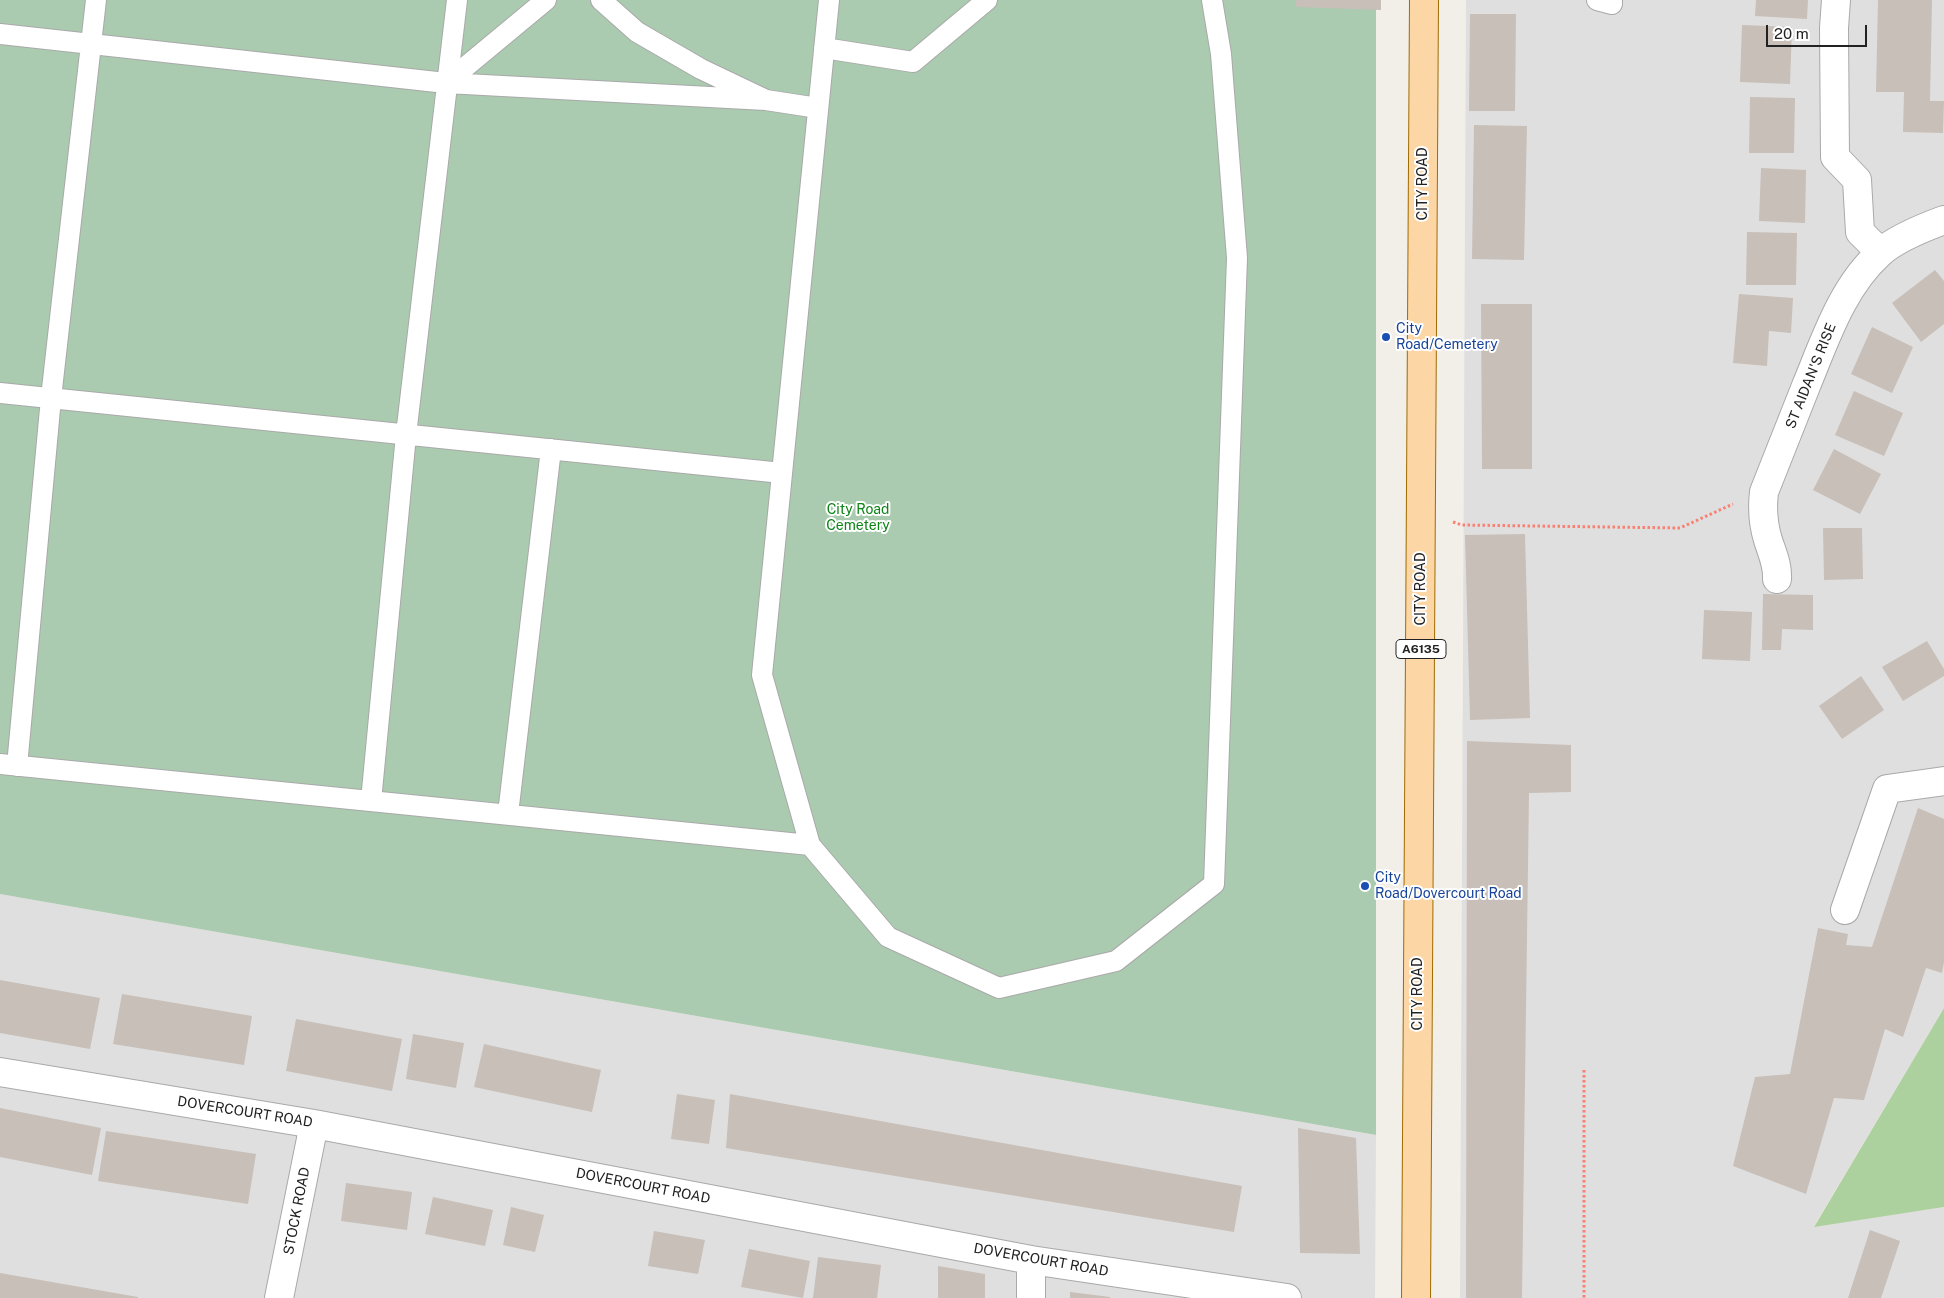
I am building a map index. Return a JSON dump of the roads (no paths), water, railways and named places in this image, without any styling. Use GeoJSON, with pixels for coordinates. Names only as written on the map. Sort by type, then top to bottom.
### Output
{"type":"FeatureCollection","features":[{"type":"Feature","properties":{"kind":"main road","name":"CITY ROAD"},"geometry":{"type":"LineString","coordinates":[[1416,1298],[1424,0]]}},
{"type":"Feature","properties":{"kind":"street"},"geometry":{"type":"LineString","coordinates":[[1836,0],[1834,28],[1836,157],[1857,180],[1860,232],[1880,252]]}},
{"type":"Feature","properties":{"kind":"street","name":"ST AIDAN'S RISE"},"geometry":{"type":"LineString","coordinates":[[1777,578],[1778,569],[1764,522],[1762,504],[1764,492],[1828,332],[1841,306],[1860,276],[1880,252],[1902,239],[1944,220]]}},
{"type":"Feature","properties":{"kind":"street"},"geometry":{"type":"LineString","coordinates":[[1845,910],[1887,790],[1944,781]]}},
{"type":"Feature","properties":{"kind":"street","name":"DOVERCOURT ROAD"},"geometry":{"type":"LineString","coordinates":[[0,1072],[314,1124],[1031,1260],[1287,1298]]}},
{"type":"Feature","properties":{"kind":"street","name":"STOCK ROAD"},"geometry":{"type":"LineString","coordinates":[[279,1298],[314,1124]]}},
{"type":"Feature","properties":{"kind":"street"},"geometry":{"type":"LineString","coordinates":[[1031,1260],[1031,1298]]}},
{"type":"Feature","properties":{"kind":"lane"},"geometry":{"type":"LineString","coordinates":[[96,0],[9,765],[810,844]]}},
{"type":"Feature","properties":{"kind":"lane"},"geometry":{"type":"LineString","coordinates":[[371,801],[406,434],[457,0]]}},
{"type":"Feature","properties":{"kind":"lane"},"geometry":{"type":"LineString","coordinates":[[446,83],[546,0]]}},
{"type":"Feature","properties":{"kind":"lane"},"geometry":{"type":"LineString","coordinates":[[601,0],[637,32],[701,69],[766,100]]}},
{"type":"Feature","properties":{"kind":"lane"},"geometry":{"type":"LineString","coordinates":[[829,0],[762,675],[810,844],[888,937],[999,988],[1116,961],[1214,884],[1237,258],[1221,54],[1212,0]]}},
{"type":"Feature","properties":{"kind":"lane"},"geometry":{"type":"LineString","coordinates":[[824,48],[913,62],[987,0]]}},
{"type":"Feature","properties":{"kind":"lane"},"geometry":{"type":"LineString","coordinates":[[1597,0],[1612,4],[1612,0]]}},
{"type":"Feature","properties":{"kind":"lane"},"geometry":{"type":"LineString","coordinates":[[0,34],[91,46],[446,83],[766,100],[818,108]]}},
{"type":"Feature","properties":{"kind":"lane"},"geometry":{"type":"LineString","coordinates":[[0,393],[782,473]]}},
{"type":"Feature","properties":{"kind":"lane"},"geometry":{"type":"LineString","coordinates":[[508,814],[550,449]]}},
{"type":"Feature","properties":{"kind":"place","name":"City Road/Cemetery"},"geometry":{"type":"Point","coordinates":[1386,337]}},
{"type":"Feature","properties":{"kind":"place","name":"City Road/Dovercourt Road"},"geometry":{"type":"Point","coordinates":[1365,886]}},
{"type":"Feature","properties":{"kind":"park label","name":"City Road Cemetery"},"geometry":{"type":"Point","coordinates":[858,518]}}]}
